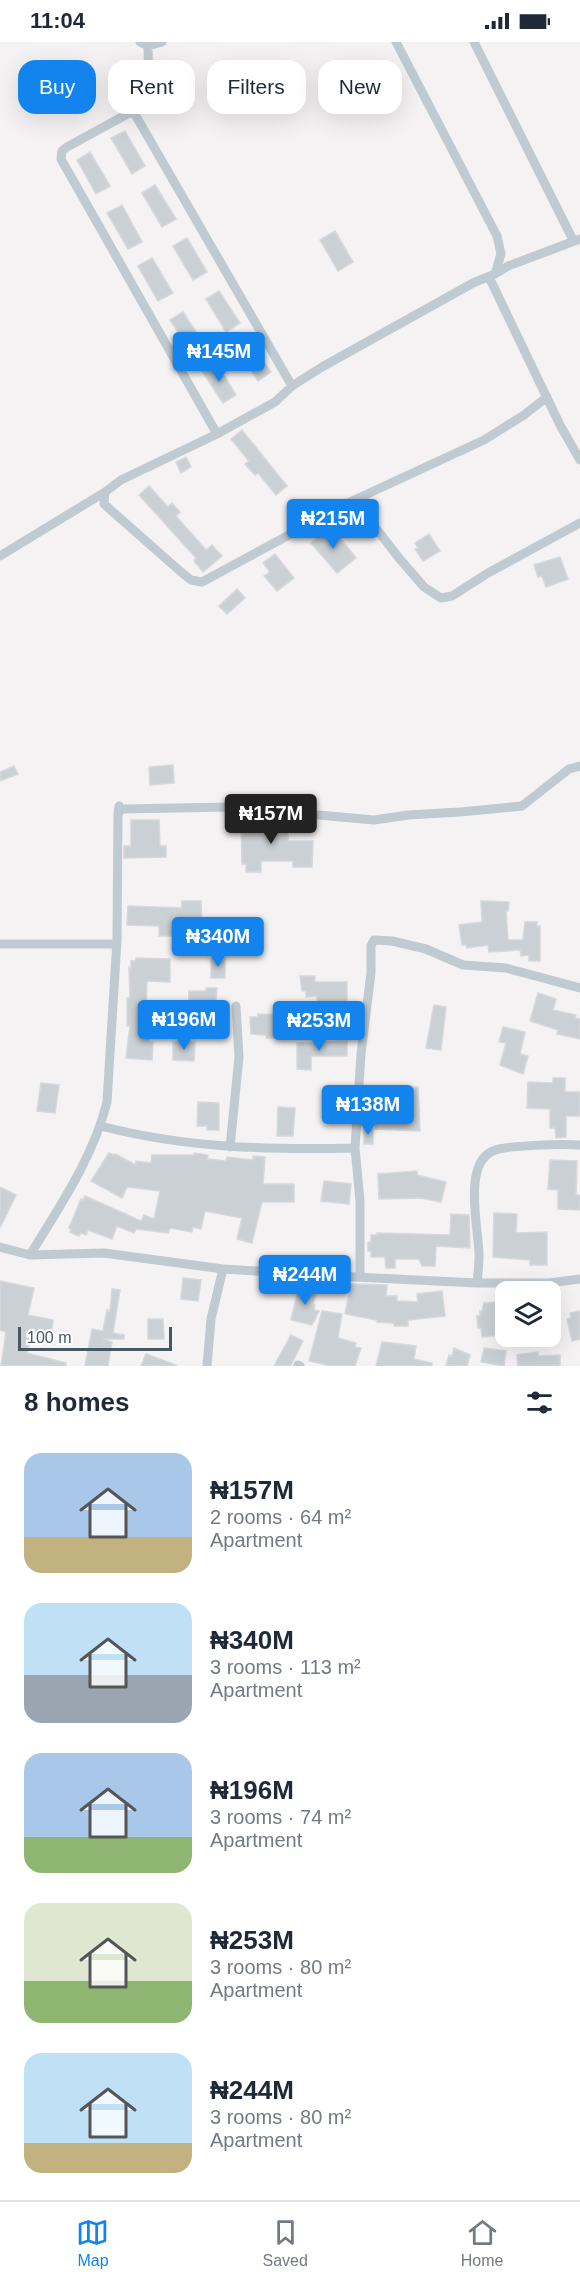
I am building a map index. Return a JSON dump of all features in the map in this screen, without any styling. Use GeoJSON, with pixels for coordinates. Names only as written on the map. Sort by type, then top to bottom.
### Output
{"type":"FeatureCollection","features":[{"type":"Feature","properties":{"kind":"street"},"geometry":{"type":"LineString","coordinates":[[146,60],[144,44],[162,42]]}},
{"type":"Feature","properties":{"kind":"street"},"geometry":{"type":"LineString","coordinates":[[396,42],[497,236],[501,254],[492,276],[547,397],[580,460]]}},
{"type":"Feature","properties":{"kind":"street"},"geometry":{"type":"LineString","coordinates":[[0,556],[121,480],[217,434],[275,402],[292,386],[450,296],[508,266],[577,239],[474,42]]}},
{"type":"Feature","properties":{"kind":"street"},"geometry":{"type":"LineString","coordinates":[[128,114],[67,147],[62,151],[61,159],[217,434]]}},
{"type":"Feature","properties":{"kind":"street"},"geometry":{"type":"LineString","coordinates":[[135,114],[292,386]]}},
{"type":"Feature","properties":{"kind":"street"},"geometry":{"type":"LineString","coordinates":[[105,492],[103,500],[106,507],[191,580],[202,582],[354,500],[484,440],[524,416],[547,397]]}},
{"type":"Feature","properties":{"kind":"street"},"geometry":{"type":"LineString","coordinates":[[354,500],[424,587],[441,598],[452,596],[488,573],[580,523]]}},
{"type":"Feature","properties":{"kind":"street"},"geometry":{"type":"LineString","coordinates":[[30,1255],[74,1182],[101,1126],[106,1102],[117,944],[119,806],[119,812],[123,809],[229,807],[374,820],[522,806],[569,769],[580,766]]}},
{"type":"Feature","properties":{"kind":"street"},"geometry":{"type":"LineString","coordinates":[[360,1277],[360,1201],[356,1148],[361,1054],[371,974],[370,946],[374,940],[392,941],[426,949],[463,964],[507,968],[580,988]]}},
{"type":"Feature","properties":{"kind":"street"},"geometry":{"type":"LineString","coordinates":[[0,944],[117,944]]}},
{"type":"Feature","properties":{"kind":"street"},"geometry":{"type":"LineString","coordinates":[[230,1147],[239,1057],[236,1006]]}},
{"type":"Feature","properties":{"kind":"street"},"geometry":{"type":"LineString","coordinates":[[101,1126],[175,1141],[230,1147],[356,1148]]}},
{"type":"Feature","properties":{"kind":"street"},"geometry":{"type":"LineString","coordinates":[[477,1283],[479,1256],[474,1194],[478,1167],[486,1155],[500,1149],[580,1145]]}},
{"type":"Feature","properties":{"kind":"street"},"geometry":{"type":"LineString","coordinates":[[0,1247],[30,1255],[104,1253],[223,1269],[360,1277],[477,1283],[549,1283],[580,1279]]}},
{"type":"Feature","properties":{"kind":"street"},"geometry":{"type":"LineString","coordinates":[[207,1366],[211,1319],[223,1269]]}},
{"type":"Feature","properties":{"kind":"building"},"geometry":{"type":"Polygon","coordinates":[[[125,131],[145,166],[132,174],[111,138],[125,131]]]}},
{"type":"Feature","properties":{"kind":"building"},"geometry":{"type":"Polygon","coordinates":[[[90,152],[110,186],[96,194],[77,160],[90,152]]]}},
{"type":"Feature","properties":{"kind":"building"},"geometry":{"type":"Polygon","coordinates":[[[155,185],[176,219],[162,227],[142,193],[155,185]]]}},
{"type":"Feature","properties":{"kind":"building"},"geometry":{"type":"Polygon","coordinates":[[[122,205],[142,242],[128,249],[107,213],[122,205]]]}},
{"type":"Feature","properties":{"kind":"building"},"geometry":{"type":"Polygon","coordinates":[[[335,231],[353,262],[338,271],[320,240],[335,231]]]}},
{"type":"Feature","properties":{"kind":"building"},"geometry":{"type":"Polygon","coordinates":[[[187,238],[207,272],[193,280],[173,246],[187,238]]]}},
{"type":"Feature","properties":{"kind":"building"},"geometry":{"type":"Polygon","coordinates":[[[152,258],[173,293],[158,301],[138,266],[152,258]]]}},
{"type":"Feature","properties":{"kind":"building"},"geometry":{"type":"Polygon","coordinates":[[[219,291],[240,323],[226,332],[206,299],[219,291]]]}},
{"type":"Feature","properties":{"kind":"building"},"geometry":{"type":"Polygon","coordinates":[[[183,312],[204,344],[191,352],[170,320],[183,312]]]}},
{"type":"Feature","properties":{"kind":"building"},"geometry":{"type":"Polygon","coordinates":[[[250,342],[271,372],[258,381],[238,350],[250,342]]]}},
{"type":"Feature","properties":{"kind":"building"},"geometry":{"type":"Polygon","coordinates":[[[216,362],[236,395],[223,403],[202,371],[216,362]]]}},
{"type":"Feature","properties":{"kind":"building"},"geometry":{"type":"Polygon","coordinates":[[[242,430],[287,486],[276,495],[258,473],[255,475],[245,464],[249,461],[231,439],[242,430]]]}},
{"type":"Feature","properties":{"kind":"building"},"geometry":{"type":"Polygon","coordinates":[[[186,457],[191,467],[181,473],[176,462],[186,457]]]}},
{"type":"Feature","properties":{"kind":"building"},"geometry":{"type":"Polygon","coordinates":[[[149,486],[168,507],[172,503],[180,512],[176,516],[206,550],[212,545],[222,556],[203,572],[194,561],[196,558],[139,495],[149,486]]]}},
{"type":"Feature","properties":{"kind":"building"},"geometry":{"type":"Polygon","coordinates":[[[331,527],[356,558],[337,573],[311,543],[317,538],[316,536],[331,527]]]}},
{"type":"Feature","properties":{"kind":"building"},"geometry":{"type":"Polygon","coordinates":[[[429,534],[440,551],[423,561],[415,549],[418,548],[415,543],[429,534]]]}},
{"type":"Feature","properties":{"kind":"building"},"geometry":{"type":"Polygon","coordinates":[[[275,554],[294,578],[277,591],[264,576],[270,572],[263,563],[275,554]]]}},
{"type":"Feature","properties":{"kind":"building"},"geometry":{"type":"Polygon","coordinates":[[[560,557],[568,579],[546,587],[542,576],[538,577],[534,565],[560,557]]]}},
{"type":"Feature","properties":{"kind":"building"},"geometry":{"type":"Polygon","coordinates":[[[237,589],[245,598],[227,614],[219,606],[237,589]]]}},
{"type":"Feature","properties":{"kind":"building"},"geometry":{"type":"Polygon","coordinates":[[[173,765],[174,783],[150,785],[149,767],[173,765]]]}},
{"type":"Feature","properties":{"kind":"building"},"geometry":{"type":"Polygon","coordinates":[[[14,766],[18,774],[0,781],[0,772],[14,766]]]}},
{"type":"Feature","properties":{"kind":"building"},"geometry":{"type":"Polygon","coordinates":[[[241,816],[261,817],[261,822],[281,822],[281,825],[288,825],[288,841],[313,841],[312,867],[293,867],[293,861],[261,861],[261,872],[246,872],[246,864],[242,864],[241,816]]]}},
{"type":"Feature","properties":{"kind":"building"},"geometry":{"type":"Polygon","coordinates":[[[131,820],[159,820],[160,846],[166,846],[166,857],[124,858],[124,846],[131,846],[131,820]]]}},
{"type":"Feature","properties":{"kind":"building"},"geometry":{"type":"Polygon","coordinates":[[[182,901],[201,901],[202,927],[174,926],[174,936],[159,936],[159,926],[127,925],[128,906],[182,908],[182,901]]]}},
{"type":"Feature","properties":{"kind":"building"},"geometry":{"type":"Polygon","coordinates":[[[481,901],[509,902],[508,911],[506,911],[508,940],[523,940],[525,922],[537,922],[537,926],[540,926],[540,961],[529,961],[529,955],[521,956],[520,950],[489,952],[488,945],[467,948],[466,945],[462,945],[459,925],[482,922],[481,901]]]}},
{"type":"Feature","properties":{"kind":"building"},"geometry":{"type":"Polygon","coordinates":[[[136,958],[170,959],[170,982],[147,981],[146,1012],[150,1013],[149,1042],[153,1042],[152,1060],[126,1058],[130,1026],[127,1026],[127,998],[130,998],[129,967],[131,968],[131,961],[136,961],[136,958]]]}},
{"type":"Feature","properties":{"kind":"building"},"geometry":{"type":"Polygon","coordinates":[[[211,959],[225,959],[225,978],[211,978],[211,959]]]}},
{"type":"Feature","properties":{"kind":"building"},"geometry":{"type":"Polygon","coordinates":[[[300,976],[315,976],[315,982],[347,982],[347,1003],[317,1003],[317,996],[306,997],[306,991],[302,991],[300,976]]]}},
{"type":"Feature","properties":{"kind":"building"},"geometry":{"type":"Polygon","coordinates":[[[206,988],[217,988],[213,1035],[188,1034],[189,991],[206,991],[206,988]]]}},
{"type":"Feature","properties":{"kind":"building"},"geometry":{"type":"Polygon","coordinates":[[[538,993],[556,999],[553,1010],[576,1015],[575,1018],[580,1019],[580,1039],[557,1034],[558,1030],[530,1021],[538,993]]]}},
{"type":"Feature","properties":{"kind":"building"},"geometry":{"type":"Polygon","coordinates":[[[434,1005],[446,1007],[441,1050],[426,1048],[434,1005]]]}},
{"type":"Feature","properties":{"kind":"building"},"geometry":{"type":"Polygon","coordinates":[[[258,1014],[280,1015],[279,1038],[266,1038],[266,1035],[251,1034],[250,1017],[258,1017],[258,1014]]]}},
{"type":"Feature","properties":{"kind":"building"},"geometry":{"type":"Polygon","coordinates":[[[503,1027],[525,1032],[520,1054],[528,1056],[523,1074],[500,1065],[506,1043],[499,1042],[503,1027]]]}},
{"type":"Feature","properties":{"kind":"building"},"geometry":{"type":"Polygon","coordinates":[[[347,1041],[347,1056],[311,1056],[311,1070],[297,1069],[297,1043],[347,1041]]]}},
{"type":"Feature","properties":{"kind":"building"},"geometry":{"type":"Polygon","coordinates":[[[173,1042],[195,1042],[194,1061],[173,1060],[173,1042]]]}},
{"type":"Feature","properties":{"kind":"building"},"geometry":{"type":"Polygon","coordinates":[[[553,1078],[565,1078],[565,1092],[580,1092],[580,1116],[566,1116],[566,1137],[556,1138],[555,1128],[550,1128],[550,1109],[527,1108],[528,1082],[553,1083],[553,1078]]]}},
{"type":"Feature","properties":{"kind":"building"},"geometry":{"type":"Polygon","coordinates":[[[41,1083],[59,1085],[55,1113],[37,1111],[41,1083]]]}},
{"type":"Feature","properties":{"kind":"building"},"geometry":{"type":"Polygon","coordinates":[[[418,1087],[420,1131],[375,1129],[374,1089],[418,1087]]]}},
{"type":"Feature","properties":{"kind":"building"},"geometry":{"type":"Polygon","coordinates":[[[198,1102],[219,1103],[219,1130],[207,1130],[207,1126],[197,1126],[198,1102]]]}},
{"type":"Feature","properties":{"kind":"building"},"geometry":{"type":"Polygon","coordinates":[[[278,1107],[295,1108],[293,1136],[277,1136],[278,1107]]]}},
{"type":"Feature","properties":{"kind":"building"},"geometry":{"type":"Polygon","coordinates":[[[364,1129],[373,1129],[373,1144],[364,1144],[364,1129]]]}},
{"type":"Feature","properties":{"kind":"building"},"geometry":{"type":"Polygon","coordinates":[[[109,1153],[136,1165],[136,1161],[151,1163],[152,1155],[194,1155],[194,1153],[208,1155],[207,1159],[226,1161],[227,1157],[253,1160],[253,1156],[265,1157],[263,1184],[294,1184],[294,1202],[262,1202],[252,1243],[237,1239],[242,1218],[205,1211],[201,1229],[193,1227],[192,1232],[170,1228],[168,1233],[136,1229],[134,1233],[117,1226],[112,1239],[88,1230],[86,1235],[81,1233],[79,1236],[70,1232],[69,1228],[81,1199],[83,1200],[85,1196],[141,1221],[144,1215],[154,1219],[160,1191],[127,1187],[122,1198],[91,1181],[109,1153]]]}},
{"type":"Feature","properties":{"kind":"building"},"geometry":{"type":"Polygon","coordinates":[[[550,1160],[577,1161],[576,1195],[580,1195],[580,1210],[558,1209],[558,1190],[548,1189],[550,1160]]]}},
{"type":"Feature","properties":{"kind":"building"},"geometry":{"type":"Polygon","coordinates":[[[417,1171],[417,1175],[446,1182],[441,1202],[421,1198],[379,1199],[378,1174],[417,1171]]]}},
{"type":"Feature","properties":{"kind":"building"},"geometry":{"type":"Polygon","coordinates":[[[324,1181],[351,1184],[349,1204],[321,1201],[324,1181]]]}},
{"type":"Feature","properties":{"kind":"building"},"geometry":{"type":"Polygon","coordinates":[[[0,1187],[16,1195],[0,1228],[0,1187]]]}},
{"type":"Feature","properties":{"kind":"building"},"geometry":{"type":"Polygon","coordinates":[[[494,1213],[517,1214],[516,1233],[547,1232],[547,1265],[530,1265],[530,1260],[493,1257],[494,1213]]]}},
{"type":"Feature","properties":{"kind":"building"},"geometry":{"type":"Polygon","coordinates":[[[451,1214],[469,1215],[470,1248],[436,1246],[435,1266],[422,1266],[419,1259],[395,1259],[395,1268],[386,1268],[385,1257],[371,1257],[371,1251],[368,1251],[371,1235],[377,1235],[377,1233],[450,1235],[451,1214]]]}},
{"type":"Feature","properties":{"kind":"building"},"geometry":{"type":"Polygon","coordinates":[[[183,1278],[201,1280],[198,1301],[181,1299],[183,1278]]]}},
{"type":"Feature","properties":{"kind":"building"},"geometry":{"type":"Polygon","coordinates":[[[0,1281],[34,1288],[28,1315],[53,1320],[51,1339],[31,1336],[27,1353],[66,1363],[66,1366],[1,1366],[6,1332],[0,1330],[0,1281]]]}},
{"type":"Feature","properties":{"kind":"building"},"geometry":{"type":"Polygon","coordinates":[[[351,1284],[387,1285],[386,1296],[397,1296],[397,1301],[418,1302],[417,1294],[442,1291],[445,1316],[408,1320],[408,1326],[394,1326],[394,1323],[377,1322],[377,1320],[345,1314],[351,1284]]]}},
{"type":"Feature","properties":{"kind":"building"},"geometry":{"type":"Polygon","coordinates":[[[299,1286],[317,1290],[313,1305],[315,1305],[314,1310],[319,1311],[312,1325],[291,1320],[299,1286]]]}},
{"type":"Feature","properties":{"kind":"building"},"geometry":{"type":"Polygon","coordinates":[[[112,1289],[120,1290],[113,1333],[124,1335],[124,1339],[103,1339],[112,1342],[108,1366],[85,1366],[92,1329],[103,1331],[107,1310],[110,1311],[112,1289]]]}},
{"type":"Feature","properties":{"kind":"building"},"geometry":{"type":"Polygon","coordinates":[[[495,1302],[495,1336],[482,1337],[481,1328],[478,1328],[477,1316],[480,1316],[484,1303],[495,1302]]]}},
{"type":"Feature","properties":{"kind":"building"},"geometry":{"type":"Polygon","coordinates":[[[322,1311],[342,1314],[338,1338],[356,1343],[355,1347],[361,1348],[355,1366],[331,1366],[309,1361],[322,1311]]]}},
{"type":"Feature","properties":{"kind":"building"},"geometry":{"type":"Polygon","coordinates":[[[580,1311],[580,1339],[572,1341],[567,1319],[571,1318],[570,1313],[580,1311]]]}},
{"type":"Feature","properties":{"kind":"building"},"geometry":{"type":"Polygon","coordinates":[[[148,1319],[163,1319],[164,1339],[148,1339],[148,1319]]]}},
{"type":"Feature","properties":{"kind":"building"},"geometry":{"type":"Polygon","coordinates":[[[291,1335],[303,1341],[292,1363],[290,1366],[274,1366],[291,1335]]]}},
{"type":"Feature","properties":{"kind":"building"},"geometry":{"type":"Polygon","coordinates":[[[382,1342],[416,1346],[414,1359],[432,1363],[432,1366],[376,1366],[382,1342]]]}},
{"type":"Feature","properties":{"kind":"building"},"geometry":{"type":"Polygon","coordinates":[[[454,1348],[470,1355],[467,1366],[446,1366],[454,1348]]]}},
{"type":"Feature","properties":{"kind":"building"},"geometry":{"type":"Polygon","coordinates":[[[484,1348],[506,1351],[504,1366],[481,1362],[484,1348]]]}},
{"type":"Feature","properties":{"kind":"building"},"geometry":{"type":"Polygon","coordinates":[[[538,1352],[538,1356],[560,1355],[560,1366],[518,1366],[517,1355],[538,1352]]]}},
{"type":"Feature","properties":{"kind":"building"},"geometry":{"type":"Polygon","coordinates":[[[146,1354],[176,1365],[176,1366],[141,1366],[146,1354]]]}}]}
